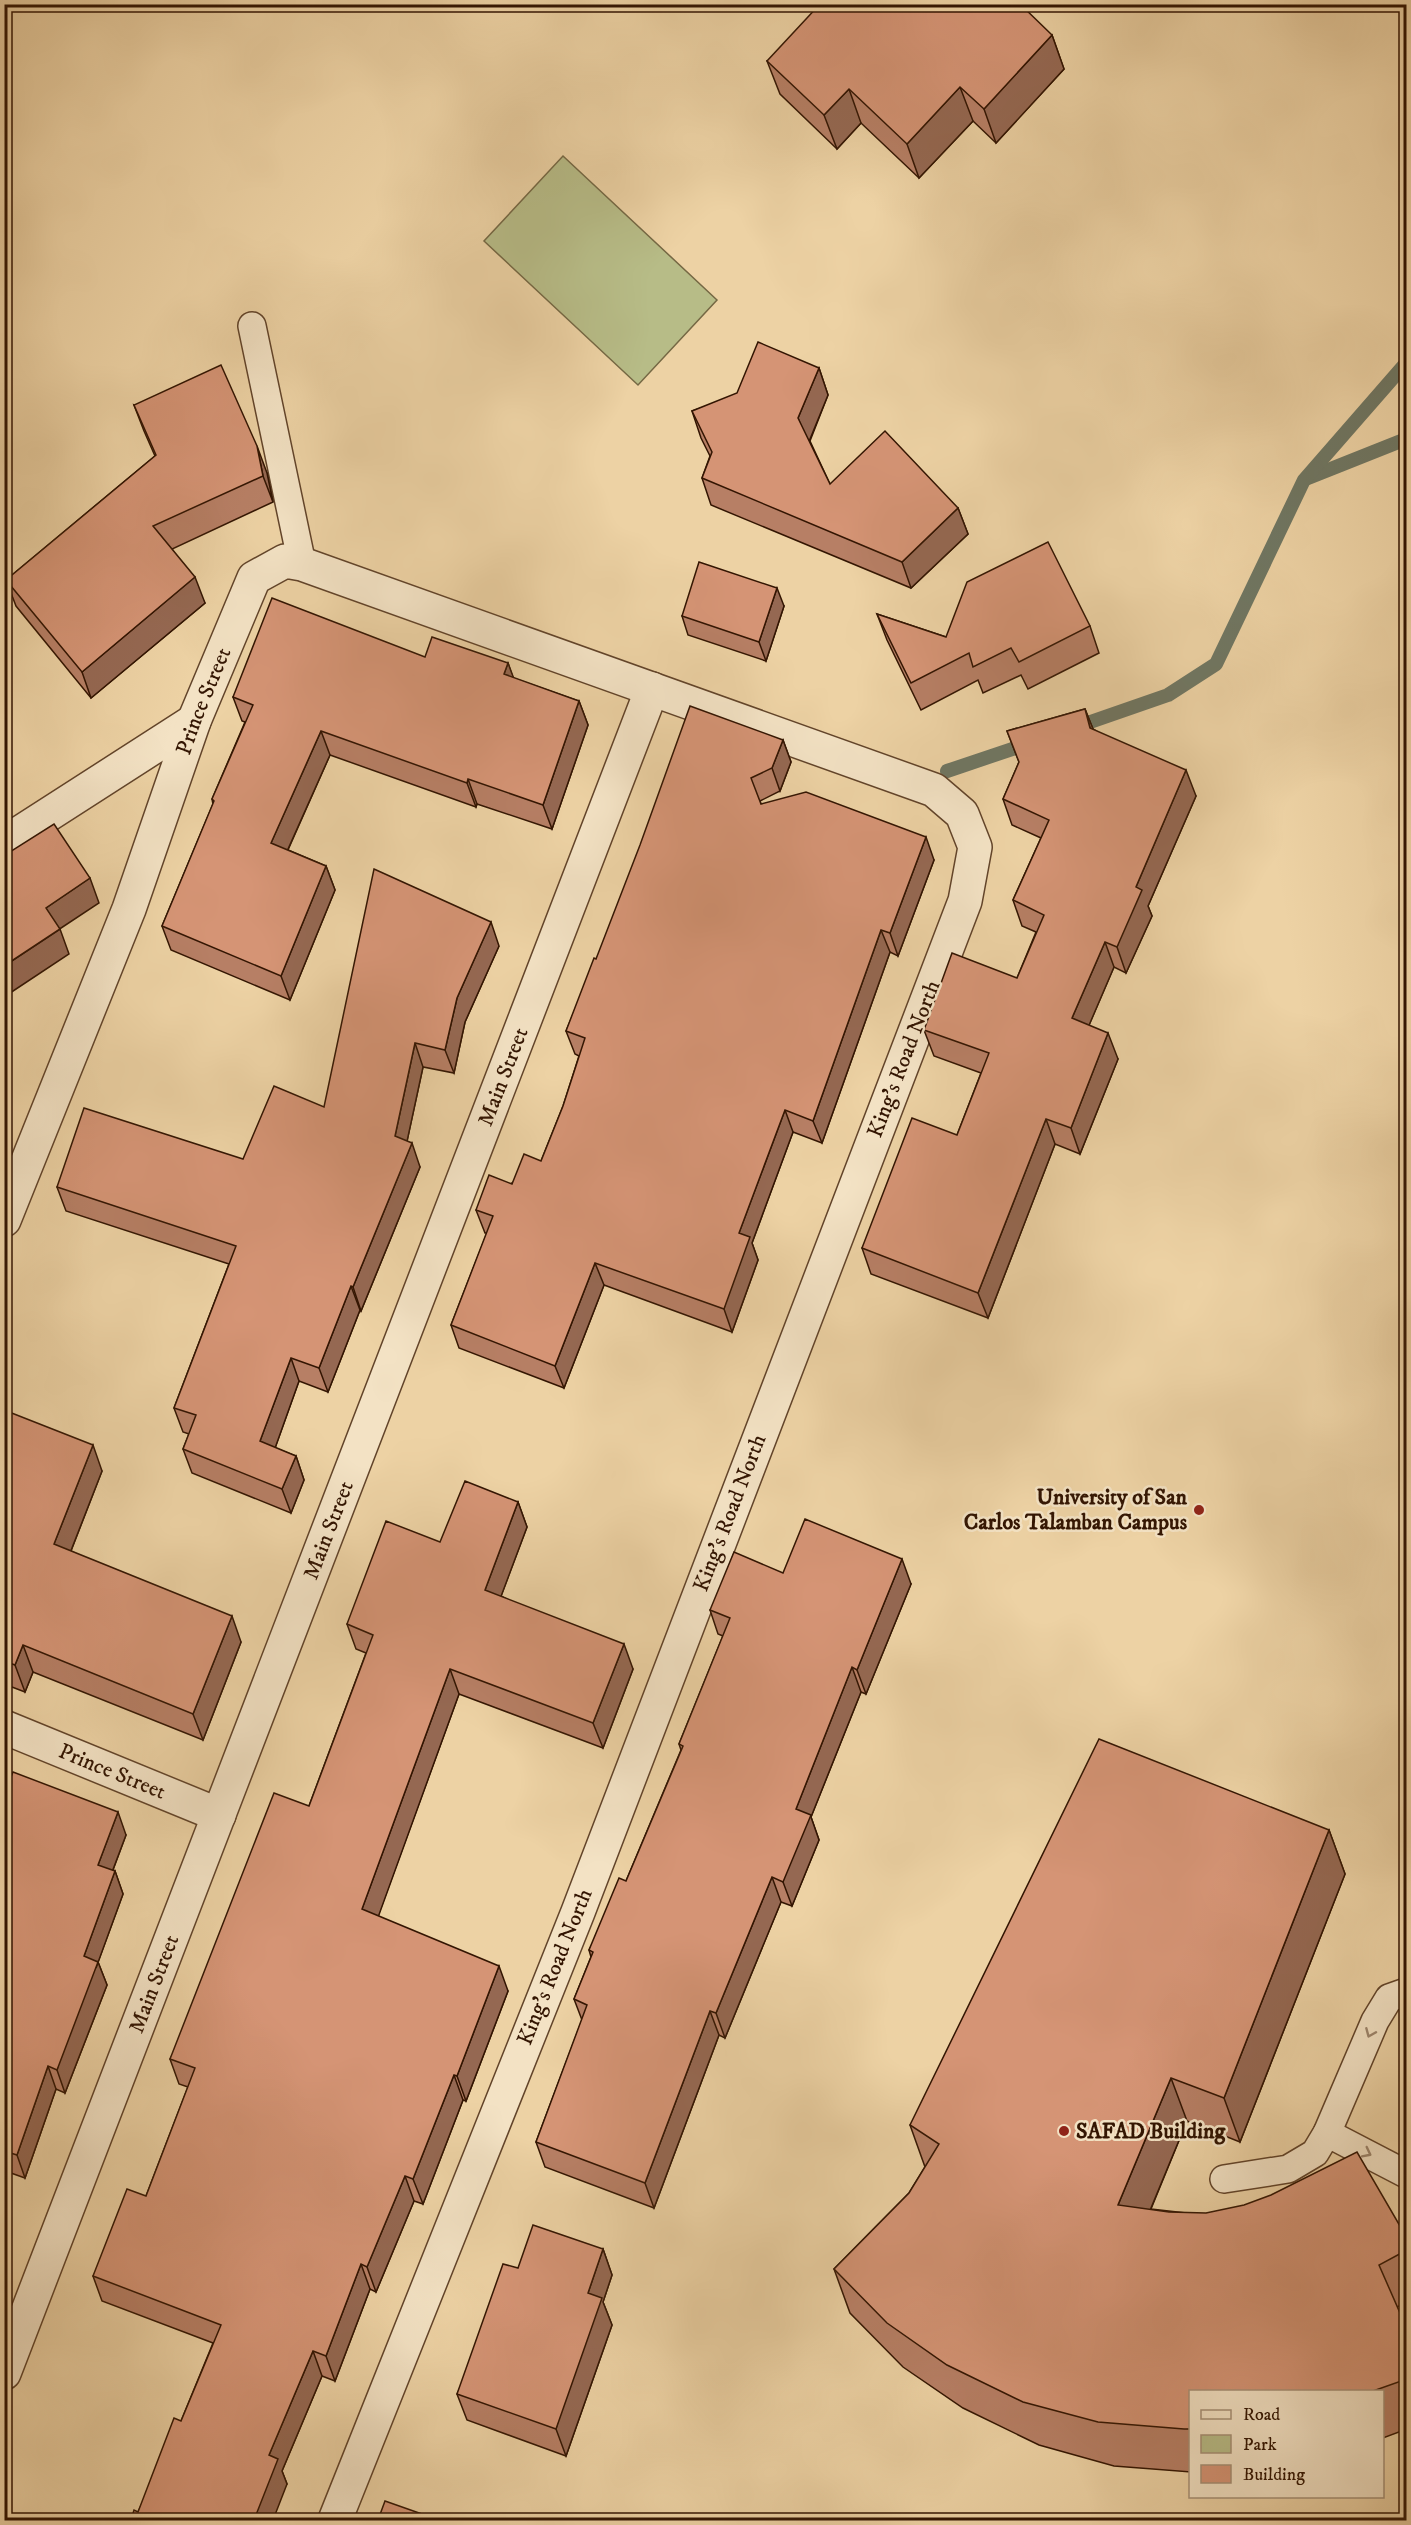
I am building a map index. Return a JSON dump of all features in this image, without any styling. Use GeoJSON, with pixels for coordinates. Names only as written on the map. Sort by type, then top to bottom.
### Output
{"type":"FeatureCollection","features":[{"type":"Feature","properties":{"kind":"street","name":"Prince Street"},"geometry":{"type":"LineString","coordinates":[[4,1220],[129,909],[194,721],[254,578],[285,561],[302,564],[652,689]]}},
{"type":"Feature","properties":{"kind":"street","name":"Main Street"},"geometry":{"type":"LineString","coordinates":[[4,2373],[652,689]]}},
{"type":"Feature","properties":{"kind":"street","name":"King's Road North"},"geometry":{"type":"LineString","coordinates":[[335,2520],[620,1801],[965,901],[975,847],[962,814],[934,790],[652,689]]}},
{"type":"Feature","properties":{"kind":"street"},"geometry":{"type":"LineString","coordinates":[[4,843],[194,721]]}},
{"type":"Feature","properties":{"kind":"street","name":"Prince Street"},"geometry":{"type":"LineString","coordinates":[[4,1727],[219,1815]]}},
{"type":"Feature","properties":{"kind":"lane"},"geometry":{"type":"LineString","coordinates":[[252,326],[302,564]]}},
{"type":"Feature","properties":{"kind":"lane"},"geometry":{"type":"LineString","coordinates":[[1224,2179],[1288,2169],[1315,2153],[1327,2133],[1374,2021],[1389,1998],[1407,1992]]}},
{"type":"Feature","properties":{"kind":"lane"},"geometry":{"type":"LineString","coordinates":[[1327,2133],[1407,2174]]}},
{"type":"Feature","properties":{"kind":"green space"},"geometry":{"type":"Polygon","coordinates":[[[563,156],[717,300],[638,385],[484,241],[563,156]]]}},
{"type":"Feature","properties":{"kind":"building"},"geometry":{"type":"Polygon","coordinates":[[[820,4],[1020,4],[1052,35],[984,109],[960,87],[907,144],[849,89],[824,115],[767,61],[820,4]]]}},
{"type":"Feature","properties":{"kind":"building"},"geometry":{"type":"Polygon","coordinates":[[[758,342],[819,368],[798,418],[830,484],[885,431],[958,508],[902,562],[702,478],[712,452],[692,411],[737,393],[758,342]]]}},
{"type":"Feature","properties":{"kind":"building"},"geometry":{"type":"Polygon","coordinates":[[[221,365],[257,446],[263,476],[153,526],[195,577],[82,672],[6,580],[156,455],[134,405],[221,365]]]}},
{"type":"Feature","properties":{"kind":"building"},"geometry":{"type":"Polygon","coordinates":[[[1048,542],[1090,626],[1019,662],[1011,648],[973,667],[969,653],[911,683],[877,614],[946,637],[967,582],[1048,542]]]}},
{"type":"Feature","properties":{"kind":"building"},"geometry":{"type":"Polygon","coordinates":[[[699,562],[777,588],[759,642],[682,616],[699,562]]]}},
{"type":"Feature","properties":{"kind":"building"},"geometry":{"type":"Polygon","coordinates":[[[272,598],[425,657],[432,637],[508,663],[504,674],[579,701],[543,805],[468,779],[467,783],[321,731],[271,843],[326,866],[281,976],[162,926],[214,801],[212,799],[253,705],[233,697],[272,598]]]}},
{"type":"Feature","properties":{"kind":"building"},"geometry":{"type":"Polygon","coordinates":[[[690,706],[783,740],[772,768],[751,778],[761,804],[806,792],[926,837],[890,933],[881,930],[813,1121],[785,1110],[739,1233],[750,1237],[724,1309],[595,1263],[555,1366],[451,1325],[493,1216],[476,1210],[489,1175],[512,1184],[524,1154],[541,1161],[563,1106],[585,1038],[566,1031],[640,845],[690,706]]]}},
{"type":"Feature","properties":{"kind":"building"},"geometry":{"type":"Polygon","coordinates":[[[1085,709],[1090,728],[1186,770],[1136,887],[1142,890],[1117,947],[1105,942],[1072,1018],[1108,1033],[1071,1128],[1046,1119],[978,1293],[862,1248],[912,1118],[957,1135],[989,1053],[924,1030],[952,953],[1017,978],[1044,915],[1013,900],[1049,820],[1003,799],[1019,762],[1007,731],[1085,709]]]}},
{"type":"Feature","properties":{"kind":"building"},"geometry":{"type":"Polygon","coordinates":[[[54,824],[90,878],[46,908],[60,929],[4,966],[4,850],[8,847],[10,852],[54,824]]]}},
{"type":"Feature","properties":{"kind":"building"},"geometry":{"type":"Polygon","coordinates":[[[374,869],[491,922],[457,998],[445,1050],[415,1043],[395,1136],[412,1143],[319,1368],[291,1358],[260,1441],[296,1456],[282,1489],[183,1449],[196,1415],[174,1408],[236,1246],[57,1187],[84,1108],[243,1159],[274,1086],[324,1107],[374,869]]]}},
{"type":"Feature","properties":{"kind":"building"},"geometry":{"type":"Polygon","coordinates":[[[4,1410],[93,1445],[54,1544],[232,1616],[193,1714],[23,1645],[15,1665],[4,1661],[4,1410]]]}},
{"type":"Feature","properties":{"kind":"building"},"geometry":{"type":"Polygon","coordinates":[[[465,1481],[518,1502],[485,1590],[624,1644],[593,1723],[450,1669],[362,1909],[499,1966],[457,2076],[454,2075],[413,2179],[405,2176],[367,2267],[361,2264],[326,2356],[313,2351],[269,2455],[278,2459],[254,2520],[131,2520],[134,2510],[138,2512],[174,2418],[181,2421],[221,2325],[93,2276],[127,2189],[146,2196],[195,2068],[170,2059],[274,1793],[309,1806],[373,1635],[347,1624],[386,1521],[440,1542],[465,1481]]]}},
{"type":"Feature","properties":{"kind":"building"},"geometry":{"type":"Polygon","coordinates":[[[805,1519],[902,1559],[857,1670],[852,1667],[796,1809],[811,1815],[783,1882],[772,1877],[716,2013],[710,2011],[645,2183],[536,2142],[587,2005],[574,1999],[593,1952],[589,1950],[619,1878],[626,1881],[683,1746],[679,1744],[730,1618],[710,1610],[734,1552],[783,1573],[805,1519]]]}},
{"type":"Feature","properties":{"kind":"building","name":"SAFAD Building"},"geometry":{"type":"Polygon","coordinates":[[[1099,1739],[1329,1830],[1224,2098],[1171,2078],[1118,2205],[1169,2212],[1206,2213],[1244,2205],[1271,2195],[1357,2152],[1407,2238],[1407,2250],[1379,2265],[1407,2329],[1407,2379],[1376,2390],[1189,2390],[1189,2429],[1184,2429],[1098,2422],[1023,2402],[947,2365],[887,2323],[834,2269],[909,2193],[939,2144],[910,2125],[1099,1739]]]}},
{"type":"Feature","properties":{"kind":"building"},"geometry":{"type":"Polygon","coordinates":[[[13,1772],[118,1812],[98,1865],[115,1871],[84,1956],[98,1962],[57,2070],[48,2066],[17,2155],[4,2151],[4,1794],[13,1772]]]}},
{"type":"Feature","properties":{"kind":"building"},"geometry":{"type":"Polygon","coordinates":[[[533,2225],[603,2249],[588,2293],[602,2298],[556,2429],[457,2394],[503,2264],[518,2268],[533,2225]]]}},
{"type":"Feature","properties":{"kind":"building"},"geometry":{"type":"Polygon","coordinates":[[[385,2501],[439,2520],[378,2520],[385,2501]]]}},
{"type":"Feature","properties":{"kind":"waterway"},"geometry":{"type":"LineString","coordinates":[[1073,728],[1168,695],[1216,664],[1304,480],[1406,363]]}},
{"type":"Feature","properties":{"kind":"waterway"},"geometry":{"type":"LineString","coordinates":[[1308,478],[1406,439]]}},
{"type":"Feature","properties":{"kind":"waterway"},"geometry":{"type":"LineString","coordinates":[[947,771],[1030,743]]}},
{"type":"Feature","properties":{"kind":"place","name":"University of San Carlos Talamban Campus"},"geometry":{"type":"Point","coordinates":[1199,1510]}},
{"type":"Feature","properties":{"kind":"place","name":"SAFAD Building"},"geometry":{"type":"Point","coordinates":[1064,2131]}}]}
